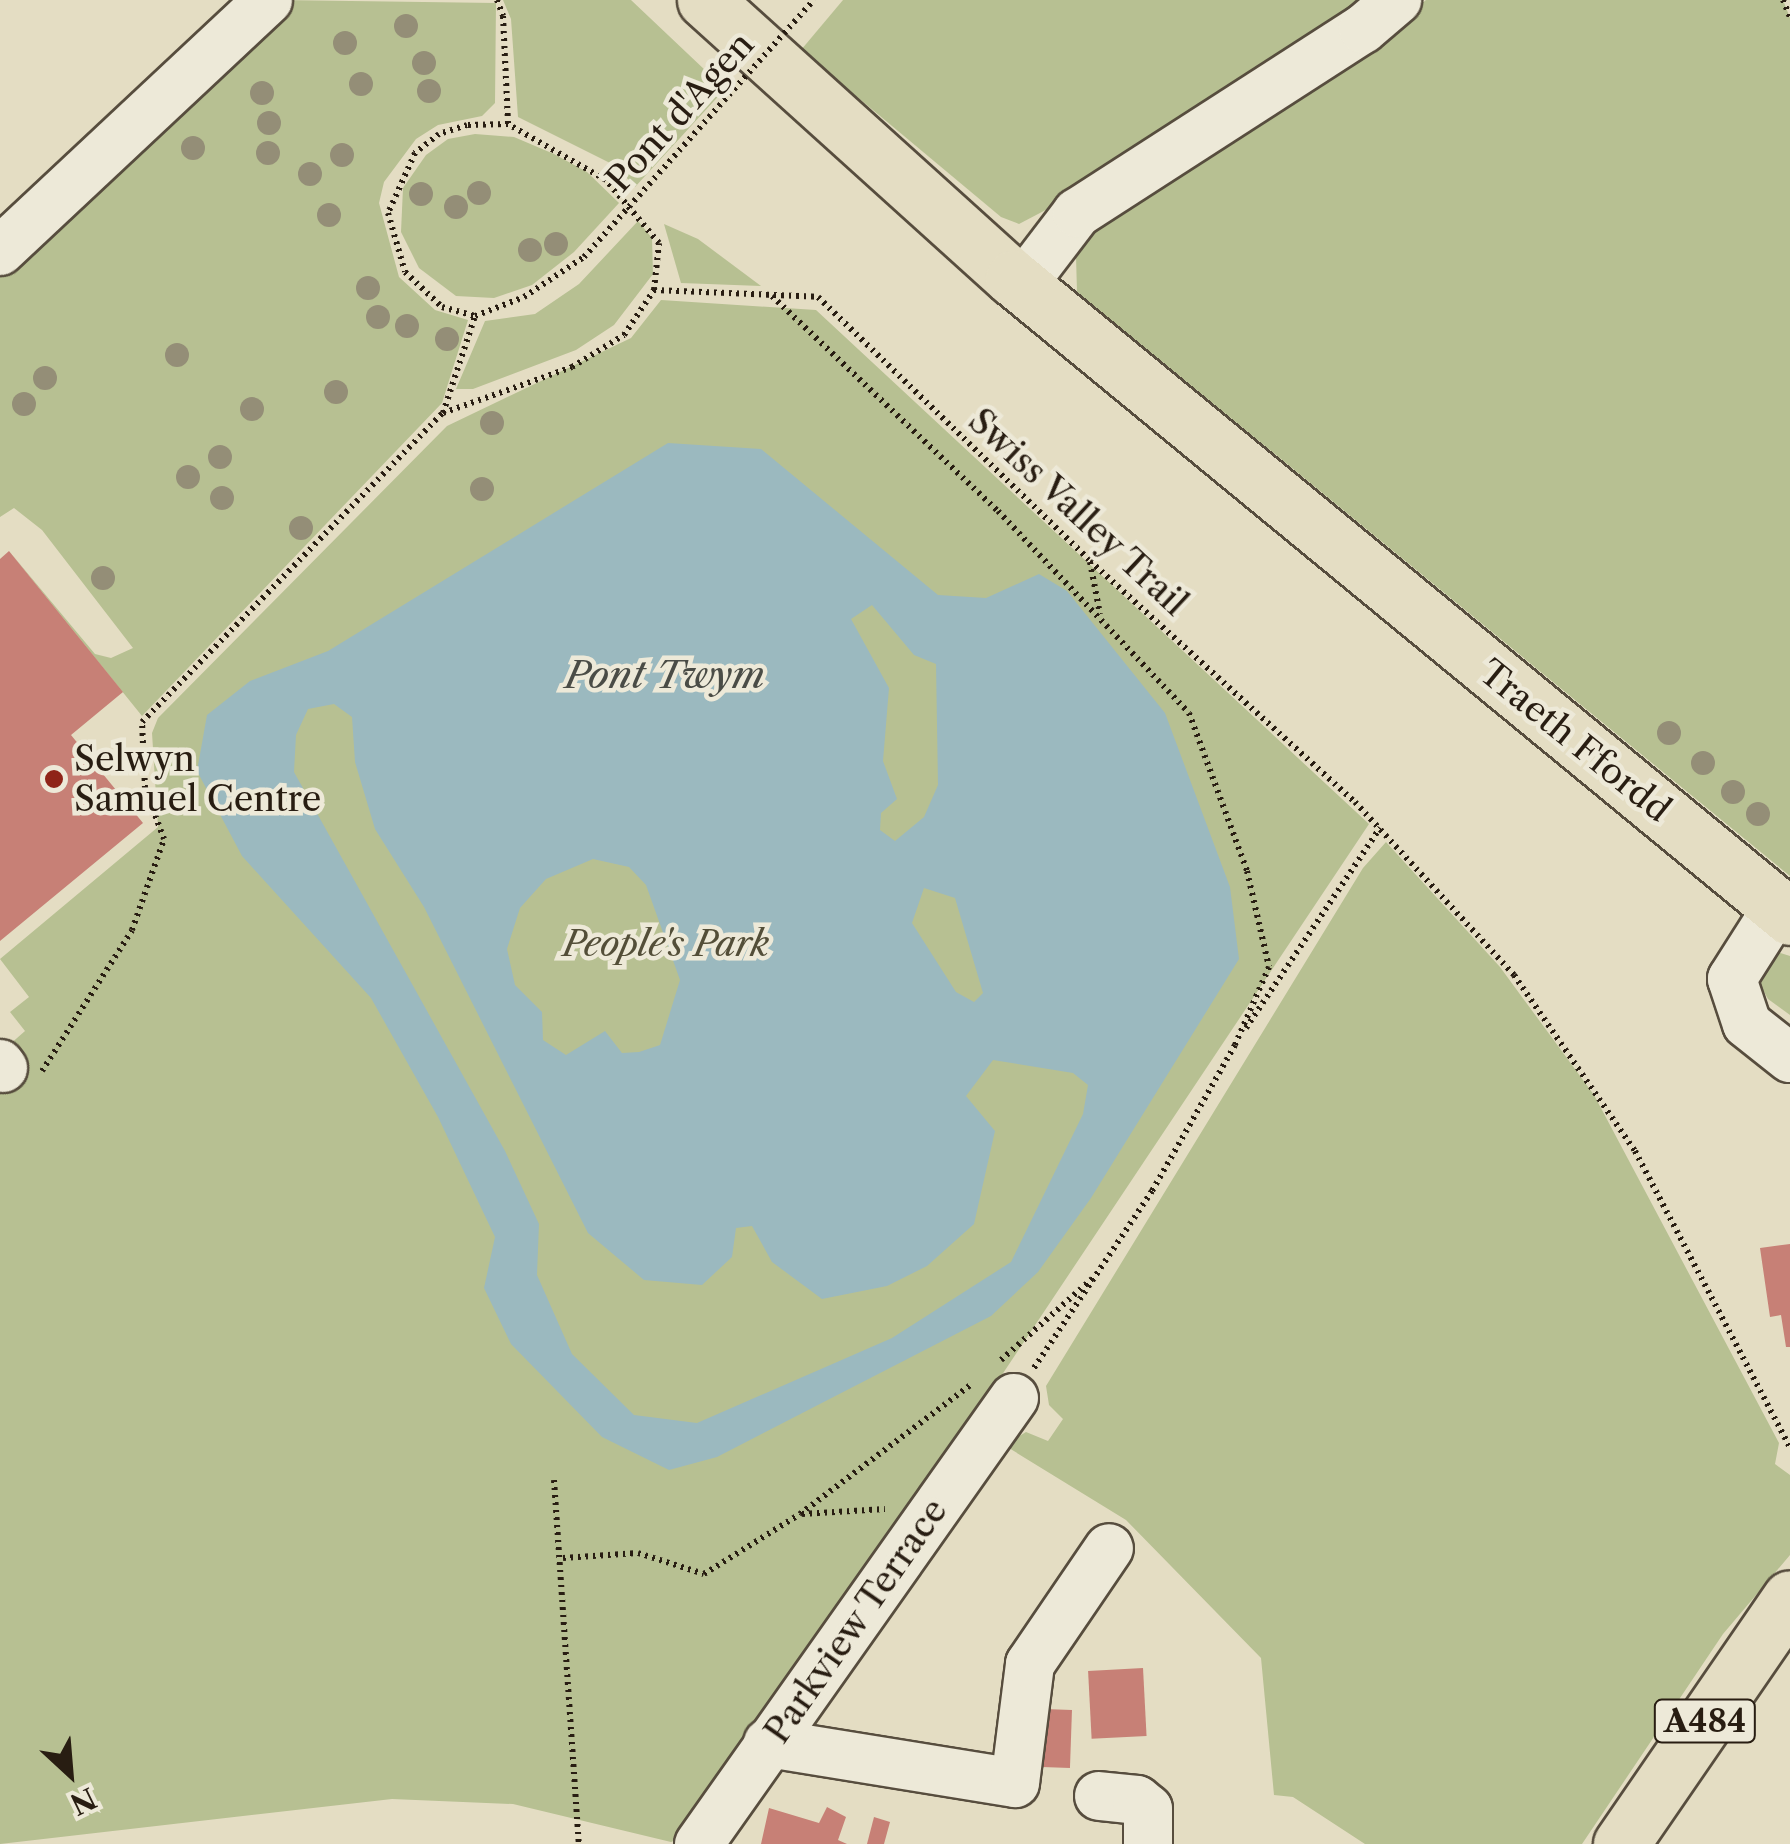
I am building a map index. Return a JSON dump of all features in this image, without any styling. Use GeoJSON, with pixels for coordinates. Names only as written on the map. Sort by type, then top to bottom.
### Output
{"type":"FeatureCollection","features":[{"type":"Feature","properties":{"kind":"main road","name":"Traeth Ffordd"},"geometry":{"type":"LineString","coordinates":[[705,0],[1022,285],[1784,913]]}},
{"type":"Feature","properties":{"kind":"main road","name":"A484"},"geometry":{"type":"LineString","coordinates":[[1620,1844],[1790,1598]]}},
{"type":"Feature","properties":{"kind":"street"},"geometry":{"type":"LineString","coordinates":[[1022,285],[1078,212],[1363,29],[1397,0]]}},
{"type":"Feature","properties":{"kind":"street"},"geometry":{"type":"LineString","coordinates":[[0,251],[255,14]]}},
{"type":"Feature","properties":{"kind":"street"},"geometry":{"type":"LineString","coordinates":[[1784,913],[1732,979],[1747,1024],[1790,1058]]}},
{"type":"Feature","properties":{"kind":"street","name":"Parkview Terrace"},"geometry":{"type":"LineString","coordinates":[[699,1844],[768,1743],[997,1380]]}},
{"type":"Feature","properties":{"kind":"street"},"geometry":{"type":"LineString","coordinates":[[768,1743],[1016,1784],[1030,1664],[1109,1548]]}},
{"type":"Feature","properties":{"kind":"street"},"geometry":{"type":"LineString","coordinates":[[1099,1796],[1137,1800],[1148,1809],[1148,1844]]}},
{"type":"Feature","properties":{"kind":"path"},"geometry":{"type":"LineString","coordinates":[[497,0],[503,16],[508,124]]}},
{"type":"Feature","properties":{"kind":"path","name":"Pont d'Agen"},"geometry":{"type":"LineString","coordinates":[[475,316],[524,298],[584,257],[814,0]]}},
{"type":"Feature","properties":{"kind":"path"},"geometry":{"type":"LineString","coordinates":[[1783,0],[1790,17]]}},
{"type":"Feature","properties":{"kind":"path"},"geometry":{"type":"LineString","coordinates":[[12,1070],[48,1068],[132,930],[164,839],[145,788],[142,722],[443,413],[475,316],[442,307],[405,272],[388,213],[415,153],[439,134],[508,124],[606,180],[659,242],[654,290],[624,335],[572,367],[443,413]]}},
{"type":"Feature","properties":{"kind":"path","name":"Swiss Valley Trail"},"geometry":{"type":"LineString","coordinates":[[654,290],[818,297],[1090,561],[1380,828],[1514,974],[1635,1151],[1790,1448]]}},
{"type":"Feature","properties":{"kind":"path"},"geometry":{"type":"LineString","coordinates":[[771,295],[1101,616],[1188,714],[1247,871],[1269,967],[1235,1046]]}},
{"type":"Feature","properties":{"kind":"path"},"geometry":{"type":"LineString","coordinates":[[1090,561],[1101,616]]}},
{"type":"Feature","properties":{"kind":"path"},"geometry":{"type":"LineString","coordinates":[[563,1558],[638,1554],[704,1574],[997,1380],[1102,1270],[1235,1046],[1380,828]]}},
{"type":"Feature","properties":{"kind":"path"},"geometry":{"type":"LineString","coordinates":[[997,1380],[1102,1270]]}},
{"type":"Feature","properties":{"kind":"path"},"geometry":{"type":"LineString","coordinates":[[554,1480],[563,1558],[579,1844]]}},
{"type":"Feature","properties":{"kind":"path"},"geometry":{"type":"LineString","coordinates":[[800,1514],[885,1509]]}},
{"type":"Feature","properties":{"kind":"green space"},"geometry":{"type":"Polygon","coordinates":[[[278,0],[496,3],[495,103],[482,116],[438,125],[416,139],[384,182],[379,203],[399,277],[435,310],[468,320],[442,403],[142,716],[9,551],[95,654],[111,658],[133,648],[42,530],[14,508],[0,517],[0,261],[278,0]]]}},
{"type":"Feature","properties":{"kind":"green space"},"geometry":{"type":"Polygon","coordinates":[[[503,0],[631,0],[725,89],[635,187],[616,166],[518,117],[511,19],[503,0]]]}},
{"type":"Feature","properties":{"kind":"green space"},"geometry":{"type":"Polygon","coordinates":[[[843,0],[1370,0],[1078,193],[1019,224],[1001,217],[801,50],[843,0]]]}},
{"type":"Feature","properties":{"kind":"green space"},"geometry":{"type":"Polygon","coordinates":[[[1426,0],[1783,0],[1790,18],[1790,876],[1077,292],[1076,256],[1089,228],[1365,51],[1426,0]]]}},
{"type":"Feature","properties":{"kind":"green space"},"geometry":{"type":"Polygon","coordinates":[[[475,134],[514,137],[554,154],[587,172],[619,203],[574,252],[532,285],[494,298],[456,296],[419,268],[401,232],[403,188],[426,155],[448,139],[475,134]]]}},
{"type":"Feature","properties":{"kind":"green space"},"geometry":{"type":"Polygon","coordinates":[[[638,221],[652,238],[653,274],[614,325],[576,350],[473,389],[456,389],[485,321],[535,314],[579,284],[638,221]]]}},
{"type":"Feature","properties":{"kind":"green space"},"geometry":{"type":"Polygon","coordinates":[[[664,224],[698,239],[761,286],[681,283],[664,224]]]}},
{"type":"Feature","properties":{"kind":"green space","name":"People's Park"},"geometry":{"type":"Polygon","coordinates":[[[661,300],[816,310],[1369,824],[698,1831],[671,1842],[513,1804],[392,1799],[0,1844],[0,1053],[25,1031],[10,1012],[29,997],[0,959],[158,827],[152,733],[158,718],[447,426],[631,338],[661,300]]]}},
{"type":"Feature","properties":{"kind":"green space"},"geometry":{"type":"Polygon","coordinates":[[[1386,842],[1500,967],[1594,1095],[1779,1443],[1775,1464],[1790,1475],[1790,1555],[1723,1634],[1582,1844],[1365,1844],[1293,1797],[1274,1795],[1261,1658],[1126,1520],[1004,1445],[1026,1432],[1048,1441],[1063,1419],[1049,1405],[1046,1386],[1363,868],[1386,842]]]}},
{"type":"Feature","properties":{"kind":"green space"},"geometry":{"type":"Polygon","coordinates":[[[1777,952],[1790,956],[1790,1015],[1768,999],[1757,979],[1777,952]]]}},
{"type":"Feature","properties":{"kind":"water","name":"Pont Twym"},"geometry":{"type":"Polygon","coordinates":[[[668,443],[761,449],[938,595],[986,598],[1039,574],[1067,591],[1165,713],[1230,887],[1239,959],[1091,1198],[1038,1272],[991,1316],[717,1457],[669,1470],[602,1437],[511,1344],[484,1288],[495,1237],[438,1117],[371,998],[242,856],[197,771],[207,715],[250,681],[328,651],[668,443]],[[872,605],[851,619],[889,688],[883,761],[897,799],[881,813],[880,830],[895,841],[924,817],[938,785],[936,664],[914,655],[872,605]],[[334,704],[308,709],[296,735],[294,772],[505,1151],[539,1224],[537,1275],[572,1354],[634,1415],[697,1423],[892,1338],[1011,1262],[1083,1114],[1088,1085],[1073,1073],[993,1060],[966,1096],[995,1131],[974,1224],[927,1266],[887,1286],[822,1299],[772,1262],[752,1226],[736,1228],[732,1257],[702,1285],[644,1280],[588,1233],[424,907],[375,829],[355,762],[352,717],[334,704]],[[593,859],[546,879],[520,908],[507,949],[515,985],[542,1012],[543,1040],[566,1055],[605,1031],[622,1053],[660,1045],[680,980],[646,885],[629,867],[593,859]],[[924,888],[912,923],[956,992],[974,1002],[983,993],[955,898],[924,888]]]}},
{"type":"Feature","properties":{"kind":"building","name":"Selwyn Samuel Centre"},"geometry":{"type":"Polygon","coordinates":[[[9,551],[123,692],[71,735],[143,823],[0,941],[0,559],[9,551]]]}},
{"type":"Feature","properties":{"kind":"building"},"geometry":{"type":"Polygon","coordinates":[[[1790,1244],[1790,1347],[1786,1347],[1781,1315],[1770,1317],[1760,1248],[1790,1244]]]}},
{"type":"Feature","properties":{"kind":"building"},"geometry":{"type":"Polygon","coordinates":[[[1143,1668],[1147,1736],[1092,1739],[1088,1671],[1143,1668]]]}},
{"type":"Feature","properties":{"kind":"building"},"geometry":{"type":"Polygon","coordinates":[[[1044,1709],[1072,1710],[1070,1768],[1042,1767],[1044,1709]]]}},
{"type":"Feature","properties":{"kind":"building"},"geometry":{"type":"Polygon","coordinates":[[[827,1807],[846,1817],[838,1840],[847,1844],[761,1844],[769,1808],[819,1823],[827,1807]]]}},
{"type":"Feature","properties":{"kind":"building"},"geometry":{"type":"Polygon","coordinates":[[[874,1817],[890,1822],[884,1844],[867,1844],[874,1817]]]}},
{"type":"Feature","properties":{"kind":"place","name":"Selwyn Samuel Centre"},"geometry":{"type":"Point","coordinates":[54,779]}}]}
